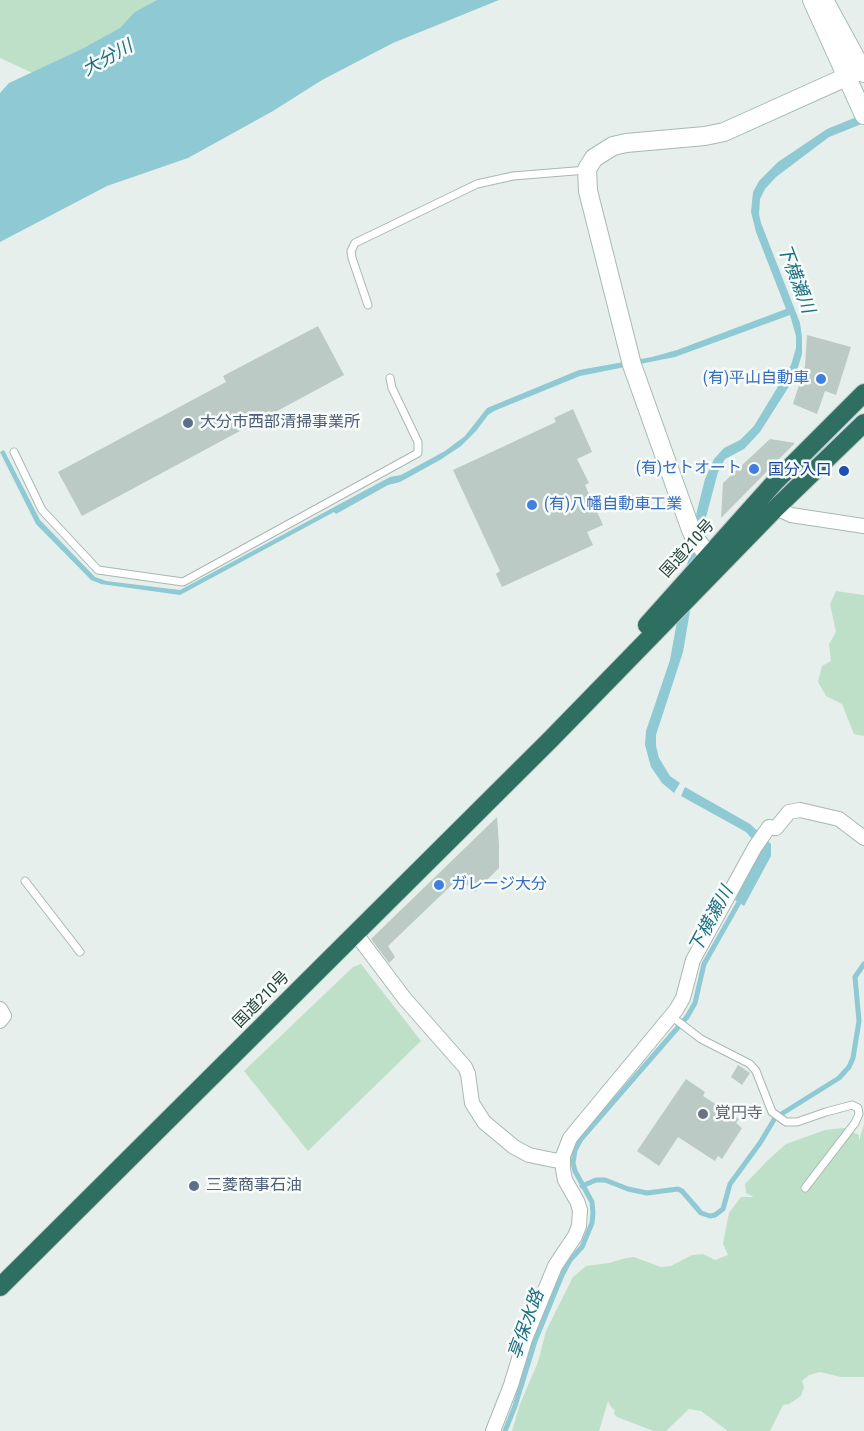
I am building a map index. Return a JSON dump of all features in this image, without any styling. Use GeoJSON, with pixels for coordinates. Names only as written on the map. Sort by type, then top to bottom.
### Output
{"type":"FeatureCollection","features":[{"type":"Feature","properties":{"kind":"highway","name":"国道210号"},"geometry":{"type":"LineString","coordinates":[[551,739],[708,555],[774,483],[864,393]]}},
{"type":"Feature","properties":{"kind":"highway","name":"国道210号"},"geometry":{"type":"LineString","coordinates":[[0,1287],[551,739],[776,508],[864,423]]}},
{"type":"Feature","properties":{"kind":"street"},"geometry":{"type":"LineString","coordinates":[[708,555],[691,530],[632,365],[590,200],[587,170],[594,158],[613,146],[724,132],[864,71],[816,1]]}},
{"type":"Feature","properties":{"kind":"street"},"geometry":{"type":"LineString","coordinates":[[816,1],[846,78],[862,111]]}},
{"type":"Feature","properties":{"kind":"street"},"geometry":{"type":"LineString","coordinates":[[776,508],[791,515],[864,526]]}},
{"type":"Feature","properties":{"kind":"street"},"geometry":{"type":"LineString","coordinates":[[493,1431],[511,1385],[525,1339],[555,1266],[575,1236],[580,1222],[580,1210],[565,1179],[563,1162],[566,1148],[574,1133],[671,1016],[683,998],[693,960],[755,847],[769,827],[776,828],[787,814],[795,810],[834,817],[864,838]]}},
{"type":"Feature","properties":{"kind":"street"},"geometry":{"type":"LineString","coordinates":[[356,934],[399,992],[465,1067],[468,1074],[471,1103],[484,1122],[514,1147],[529,1155],[563,1162]]}},
{"type":"Feature","properties":{"kind":"street"},"geometry":{"type":"LineString","coordinates":[[0,1009],[4,1016],[0,1021]]}},
{"type":"Feature","properties":{"kind":"lane"},"geometry":{"type":"LineString","coordinates":[[368,305],[352,258],[351,251],[355,243],[477,184],[513,176],[587,170]]}},
{"type":"Feature","properties":{"kind":"lane"},"geometry":{"type":"LineString","coordinates":[[14,452],[42,510],[98,570],[183,582],[418,453],[418,442],[392,388],[390,378]]}},
{"type":"Feature","properties":{"kind":"lane"},"geometry":{"type":"LineString","coordinates":[[25,881],[80,952]]}},
{"type":"Feature","properties":{"kind":"lane"},"geometry":{"type":"LineString","coordinates":[[671,1016],[701,1039],[750,1064],[756,1071],[772,1112],[786,1122],[797,1122],[852,1106],[858,1108],[859,1114],[855,1123],[805,1188]]}},
{"type":"Feature","properties":{"kind":"green space"},"geometry":{"type":"Polygon","coordinates":[[[0,0],[160,0],[120,31],[39,76],[0,58],[0,0]]]}},
{"type":"Feature","properties":{"kind":"green space"},"geometry":{"type":"Polygon","coordinates":[[[836,591],[864,595],[864,736],[854,734],[842,704],[826,696],[818,682],[822,666],[831,661],[829,644],[836,632],[830,604],[836,591]]]}},
{"type":"Feature","properties":{"kind":"green space"},"geometry":{"type":"Polygon","coordinates":[[[361,964],[421,1041],[308,1151],[244,1071],[353,967],[361,964]]]}},
{"type":"Feature","properties":{"kind":"green space"},"geometry":{"type":"Polygon","coordinates":[[[864,1124],[864,1377],[841,1377],[820,1372],[809,1375],[802,1381],[804,1387],[801,1396],[783,1405],[770,1431],[728,1431],[701,1411],[689,1409],[666,1431],[653,1431],[617,1417],[608,1401],[599,1431],[512,1431],[520,1404],[538,1362],[546,1331],[573,1277],[586,1266],[626,1258],[634,1257],[661,1267],[671,1266],[692,1255],[703,1254],[715,1260],[728,1255],[723,1244],[729,1213],[741,1197],[754,1197],[746,1193],[745,1184],[768,1160],[786,1144],[825,1130],[844,1128],[859,1135],[859,1141],[864,1124]]]}},
{"type":"Feature","properties":{"kind":"water","name":"大分川"},"geometry":{"type":"Polygon","coordinates":[[[157,0],[499,0],[393,43],[322,80],[273,111],[188,158],[107,186],[0,242],[0,93],[9,83],[84,48],[120,28],[135,12],[157,0]]]}},
{"type":"Feature","properties":{"kind":"water"},"geometry":{"type":"Polygon","coordinates":[[[864,114],[864,123],[829,137],[776,177],[765,189],[760,199],[761,223],[800,323],[802,354],[795,377],[760,432],[744,449],[725,459],[718,472],[706,517],[683,652],[656,735],[659,758],[670,776],[680,783],[674,793],[662,783],[651,767],[645,745],[646,731],[670,660],[697,511],[705,479],[714,459],[724,448],[740,440],[754,426],[791,365],[796,348],[796,336],[790,315],[675,357],[580,376],[494,411],[461,446],[440,460],[336,514],[334,512],[180,595],[101,584],[91,580],[36,524],[0,452],[4,450],[40,520],[95,577],[106,581],[180,590],[390,477],[401,475],[445,451],[465,436],[487,408],[579,370],[652,357],[677,350],[786,309],[756,232],[751,212],[753,192],[759,181],[778,162],[827,129],[864,114]]]}},
{"type":"Feature","properties":{"kind":"water"},"geometry":{"type":"Polygon","coordinates":[[[685,787],[750,824],[771,844],[771,856],[744,906],[735,900],[761,849],[746,832],[681,796],[685,787]]]}},
{"type":"Feature","properties":{"kind":"building","name":"大分市西部清掃事業所"},"geometry":{"type":"Polygon","coordinates":[[[318,326],[344,375],[82,516],[58,472],[226,382],[223,376],[318,326]]]}},
{"type":"Feature","properties":{"kind":"building","name":"(有)平山自動車"},"geometry":{"type":"Polygon","coordinates":[[[807,335],[851,347],[836,395],[825,391],[817,414],[793,404],[805,366],[807,335]]]}},
{"type":"Feature","properties":{"kind":"building","name":"(有)八幡自動車工業"},"geometry":{"type":"Polygon","coordinates":[[[573,409],[592,452],[577,459],[589,483],[585,485],[603,525],[587,532],[593,545],[502,587],[496,574],[500,571],[453,470],[556,422],[554,418],[573,409]]]}},
{"type":"Feature","properties":{"kind":"building","name":"(有)セトオート"},"geometry":{"type":"Polygon","coordinates":[[[770,439],[795,443],[721,518],[723,483],[770,439]]]}},
{"type":"Feature","properties":{"kind":"building","name":"ガレージ大分"},"geometry":{"type":"Polygon","coordinates":[[[497,817],[499,868],[475,892],[459,878],[388,946],[395,957],[389,963],[371,939],[497,817]]]}},
{"type":"Feature","properties":{"kind":"building"},"geometry":{"type":"Polygon","coordinates":[[[738,1065],[750,1073],[742,1085],[731,1077],[738,1065]]]}},
{"type":"Feature","properties":{"kind":"building"},"geometry":{"type":"Polygon","coordinates":[[[686,1079],[705,1092],[703,1096],[739,1119],[736,1123],[742,1128],[722,1159],[718,1156],[715,1161],[678,1137],[659,1166],[637,1151],[686,1079]]]}},
{"type":"Feature","properties":{"kind":"waterway","name":"下横瀬川"},"geometry":{"type":"LineString","coordinates":[[505,1431],[535,1341],[562,1275],[570,1260],[582,1247],[592,1223],[592,1202],[573,1163],[575,1150],[581,1139],[687,1017],[695,1003],[704,964],[742,897]]}},
{"type":"Feature","properties":{"kind":"waterway","name":"享保水路"},"geometry":{"type":"LineString","coordinates":[[582,1186],[596,1180],[605,1180],[647,1193],[678,1189],[701,1213],[710,1216],[723,1209],[730,1184],[775,1118],[839,1078],[849,1067],[853,1058],[859,1021],[855,977],[864,964]]}},
{"type":"Feature","properties":{"kind":"place","name":"(有)平山自動車"},"geometry":{"type":"Point","coordinates":[821,379]}},
{"type":"Feature","properties":{"kind":"place","name":"大分市西部清掃事業所"},"geometry":{"type":"Point","coordinates":[188,423]}},
{"type":"Feature","properties":{"kind":"place","name":"(有)セトオート"},"geometry":{"type":"Point","coordinates":[754,469]}},
{"type":"Feature","properties":{"kind":"place","name":"国分入口"},"geometry":{"type":"Point","coordinates":[844,471]}},
{"type":"Feature","properties":{"kind":"place","name":"(有)八幡自動車工業"},"geometry":{"type":"Point","coordinates":[532,505]}},
{"type":"Feature","properties":{"kind":"place","name":"ガレージ大分"},"geometry":{"type":"Point","coordinates":[439,885]}},
{"type":"Feature","properties":{"kind":"place","name":"覚円寺"},"geometry":{"type":"Point","coordinates":[703,1114]}},
{"type":"Feature","properties":{"kind":"place","name":"三菱商事石油"},"geometry":{"type":"Point","coordinates":[194,1186]}}]}
